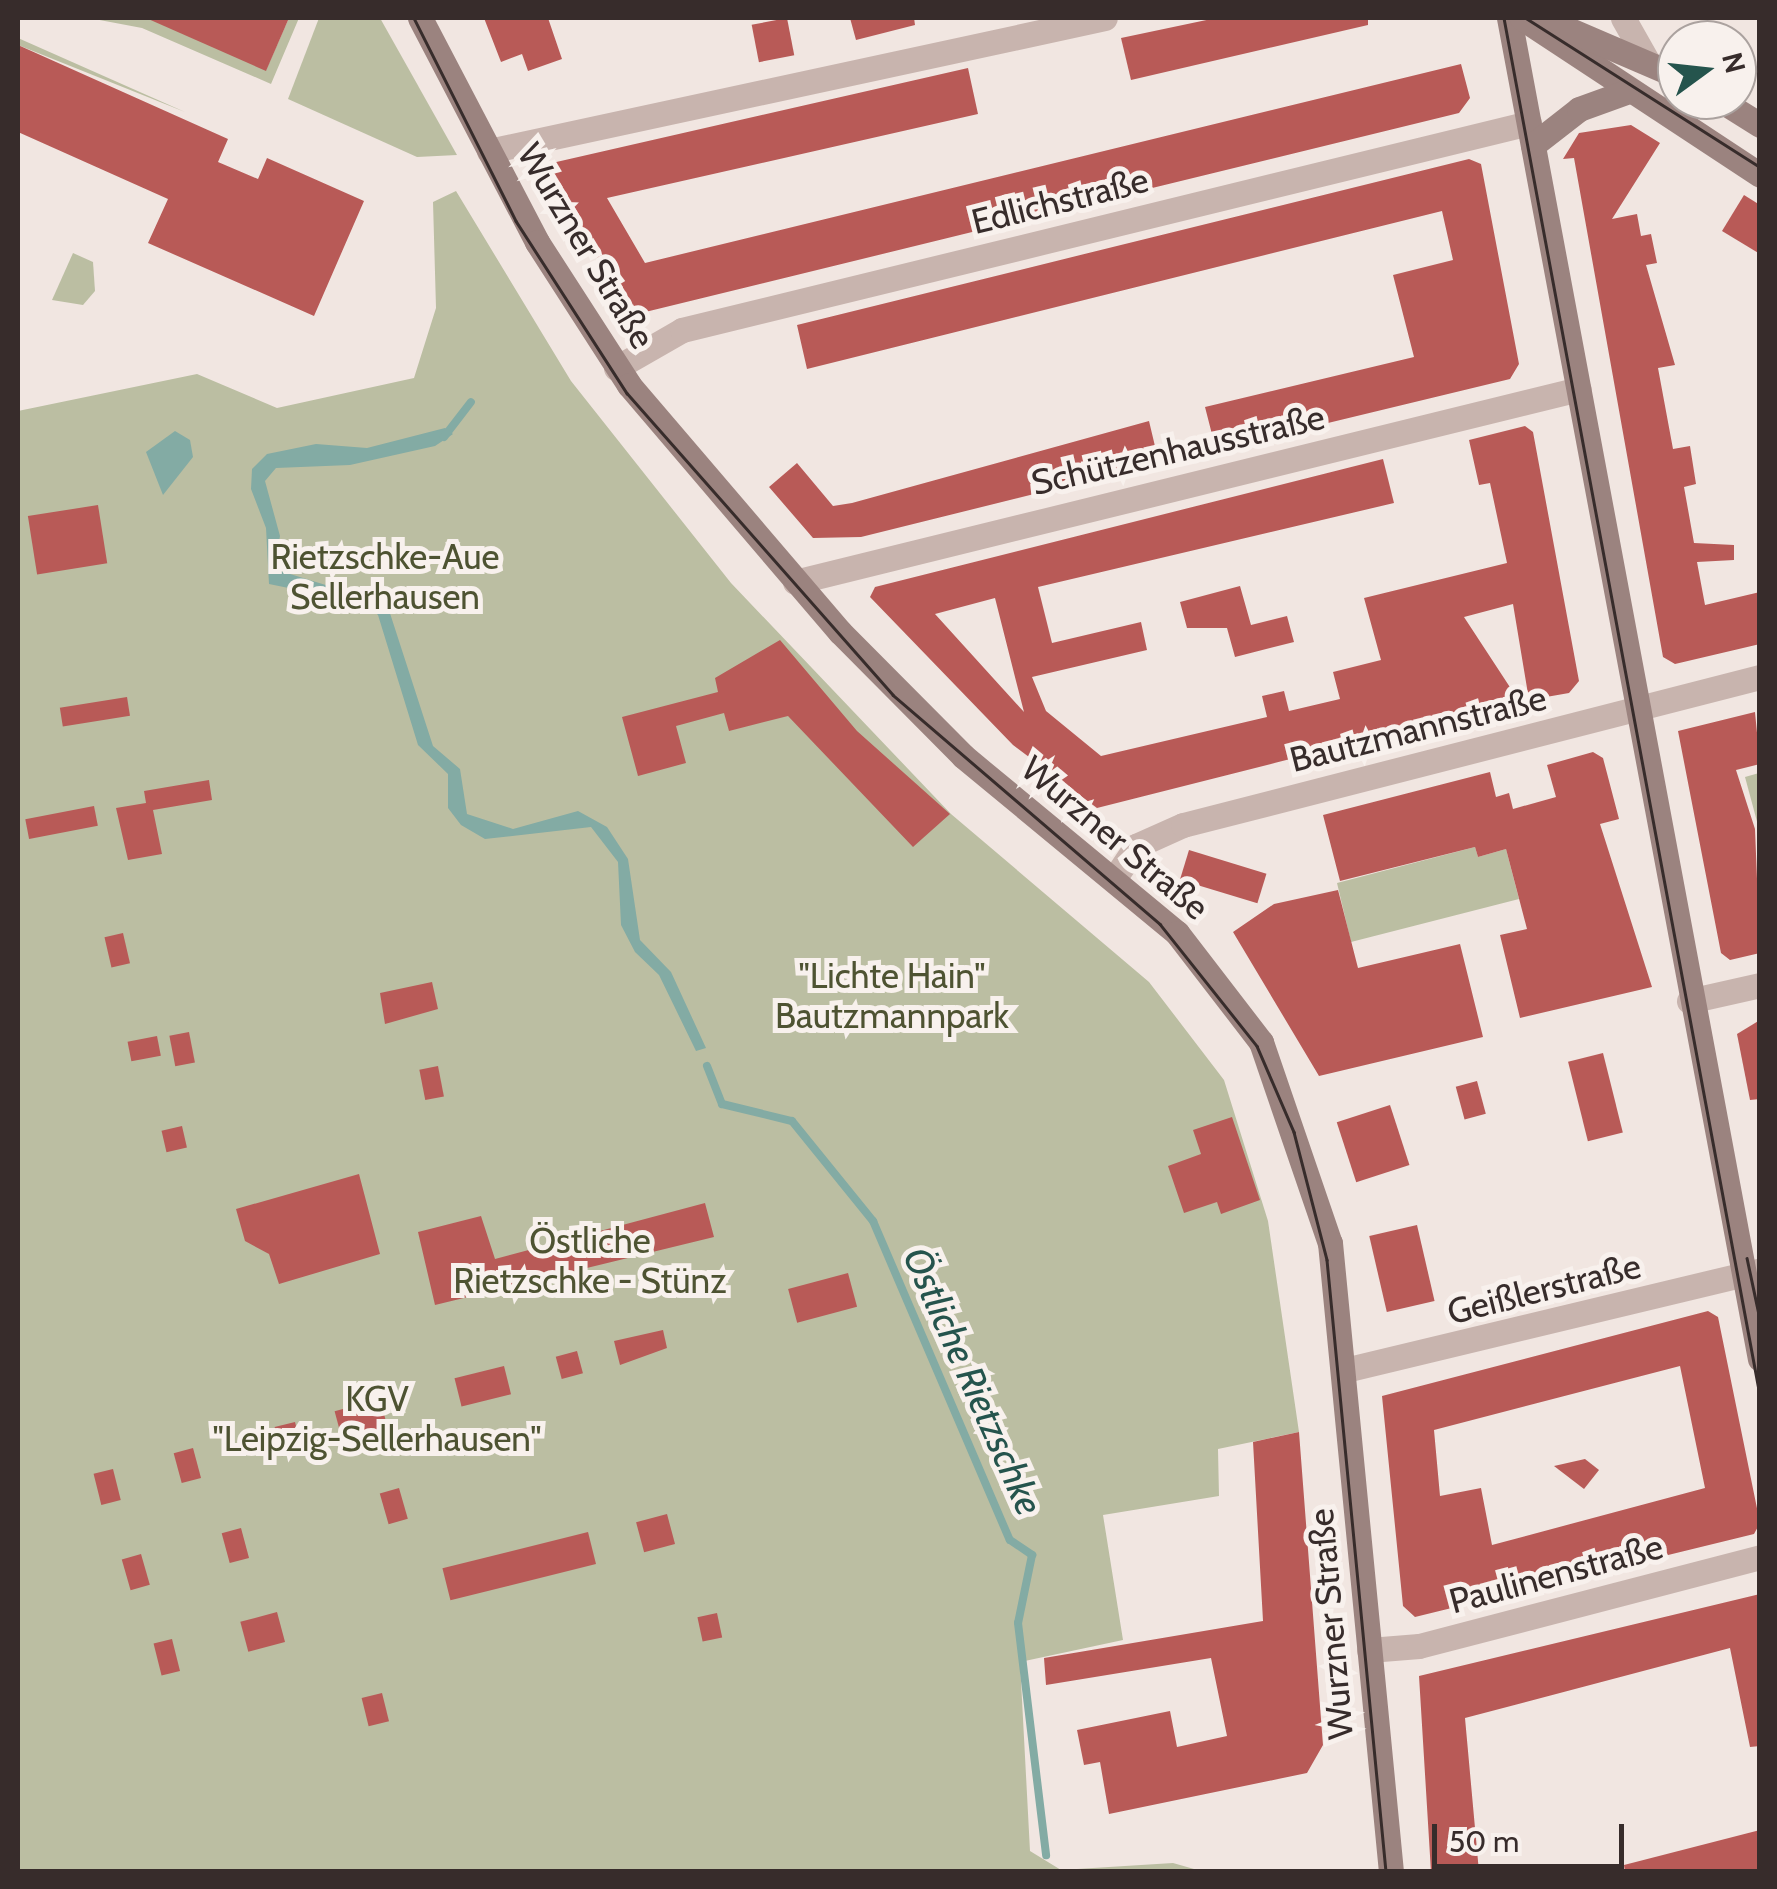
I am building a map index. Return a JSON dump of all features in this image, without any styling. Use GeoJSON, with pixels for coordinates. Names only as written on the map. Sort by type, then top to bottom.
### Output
{"type":"FeatureCollection","features":[{"type":"Feature","properties":{"kind":"main road","name":"Wurzner Straße"},"geometry":{"type":"LineString","coordinates":[[420,18],[489,151],[616,368],[795,582],[942,737],[1114,880],[1202,960],[1261,1042],[1325,1218],[1345,1370],[1391,1872]]}},
{"type":"Feature","properties":{"kind":"main road"},"geometry":{"type":"LineString","coordinates":[[1510,18],[1689,1001],[1751,1272],[1760,1359]]}},
{"type":"Feature","properties":{"kind":"main road"},"geometry":{"type":"LineString","coordinates":[[1522,18],[1626,92],[1760,175]]}},
{"type":"Feature","properties":{"kind":"main road"},"geometry":{"type":"LineString","coordinates":[[1542,18],[1657,66]]}},
{"type":"Feature","properties":{"kind":"main road"},"geometry":{"type":"LineString","coordinates":[[1531,134],[1579,109],[1626,92]]}},
{"type":"Feature","properties":{"kind":"street"},"geometry":{"type":"LineString","coordinates":[[489,151],[1105,18]]}},
{"type":"Feature","properties":{"kind":"street"},"geometry":{"type":"LineString","coordinates":[[1624,18],[1648,62]]}},
{"type":"Feature","properties":{"kind":"street","name":"Edlichstraße"},"geometry":{"type":"LineString","coordinates":[[616,368],[682,330],[1531,134]]}},
{"type":"Feature","properties":{"kind":"street","name":"Schützenhausstraße"},"geometry":{"type":"LineString","coordinates":[[795,582],[1578,390]]}},
{"type":"Feature","properties":{"kind":"street","name":"Bautzmannstraße"},"geometry":{"type":"LineString","coordinates":[[1114,880],[1130,852],[1158,833],[1760,677]]}},
{"type":"Feature","properties":{"kind":"street"},"geometry":{"type":"LineString","coordinates":[[1689,1001],[1760,985]]}},
{"type":"Feature","properties":{"kind":"street","name":"Geißlerstraße"},"geometry":{"type":"LineString","coordinates":[[1345,1370],[1751,1272]]}},
{"type":"Feature","properties":{"kind":"street","name":"Paulinenstraße"},"geometry":{"type":"LineString","coordinates":[[1369,1650],[1419,1646],[1760,1557]]}},
{"type":"Feature","properties":{"kind":"green space"},"geometry":{"type":"Polygon","coordinates":[[[89,18],[157,18],[266,70],[289,18],[299,18],[271,84],[142,28],[89,18]]]}},
{"type":"Feature","properties":{"kind":"green space"},"geometry":{"type":"Polygon","coordinates":[[[319,18],[380,18],[457,155],[417,157],[288,99],[319,18]]]}},
{"type":"Feature","properties":{"kind":"green space"},"geometry":{"type":"Polygon","coordinates":[[[18,38],[185,112],[18,45],[18,38]]]}},
{"type":"Feature","properties":{"kind":"green space","name":"Östliche Rietzschke - Stünz"},"geometry":{"type":"Polygon","coordinates":[[[456,191],[571,381],[731,583],[951,814],[1149,982],[1224,1080],[1268,1221],[1299,1432],[1218,1449],[1219,1496],[1103,1515],[1123,1640],[1020,1662],[1030,1851],[1061,1870],[1173,1863],[1201,1871],[18,1871],[18,411],[197,374],[277,408],[414,378],[436,308],[433,202],[456,191]]]}},
{"type":"Feature","properties":{"kind":"green space"},"geometry":{"type":"Polygon","coordinates":[[[73,253],[93,262],[95,291],[83,305],[52,300],[73,253]]]}},
{"type":"Feature","properties":{"kind":"green space"},"geometry":{"type":"Polygon","coordinates":[[[1760,773],[1759,829],[1745,777],[1760,773]]]}},
{"type":"Feature","properties":{"kind":"green space"},"geometry":{"type":"Polygon","coordinates":[[[1475,847],[1478,857],[1506,849],[1519,899],[1351,942],[1337,883],[1475,847]]]}},
{"type":"Feature","properties":{"kind":"water"},"geometry":{"type":"Polygon","coordinates":[[[445,428],[453,434],[435,446],[350,465],[276,468],[265,481],[280,536],[274,569],[387,604],[433,746],[460,769],[467,814],[513,829],[578,811],[607,827],[628,859],[640,940],[671,972],[706,1048],[696,1051],[659,975],[635,952],[621,925],[618,862],[591,827],[485,839],[461,825],[448,808],[448,774],[418,745],[378,615],[367,604],[269,584],[266,528],[251,489],[252,469],[267,454],[316,444],[367,448],[445,428]]]}},
{"type":"Feature","properties":{"kind":"water"},"geometry":{"type":"Polygon","coordinates":[[[175,431],[190,440],[193,457],[163,495],[146,452],[175,431]]]}},
{"type":"Feature","properties":{"kind":"building"},"geometry":{"type":"Polygon","coordinates":[[[146,18],[289,18],[266,71],[146,18]]]}},
{"type":"Feature","properties":{"kind":"building"},"geometry":{"type":"Polygon","coordinates":[[[484,18],[548,18],[562,59],[528,71],[522,54],[501,62],[484,18]]]}},
{"type":"Feature","properties":{"kind":"building"},"geometry":{"type":"Polygon","coordinates":[[[787,18],[794,55],[759,62],[752,25],[787,18]]]}},
{"type":"Feature","properties":{"kind":"building"},"geometry":{"type":"Polygon","coordinates":[[[850,18],[914,18],[915,25],[856,40],[850,18]]]}},
{"type":"Feature","properties":{"kind":"building"},"geometry":{"type":"Polygon","coordinates":[[[1216,18],[1368,18],[1368,25],[1131,80],[1121,38],[1216,18]]]}},
{"type":"Feature","properties":{"kind":"building"},"geometry":{"type":"Polygon","coordinates":[[[18,45],[228,139],[218,162],[258,179],[267,158],[364,201],[314,316],[148,243],[168,199],[18,132],[18,45]]]}},
{"type":"Feature","properties":{"kind":"building"},"geometry":{"type":"Polygon","coordinates":[[[1461,64],[1470,98],[1459,113],[633,315],[547,175],[552,163],[968,68],[978,114],[607,198],[645,263],[1461,64]]]}},
{"type":"Feature","properties":{"kind":"building"},"geometry":{"type":"Polygon","coordinates":[[[1631,125],[1660,143],[1612,219],[1637,214],[1641,236],[1651,234],[1657,263],[1646,265],[1675,365],[1658,368],[1673,449],[1690,446],[1696,484],[1684,487],[1694,543],[1734,545],[1734,560],[1697,562],[1705,605],[1760,592],[1760,644],[1675,664],[1663,657],[1574,158],[1563,159],[1579,133],[1631,125]]]}},
{"type":"Feature","properties":{"kind":"building"},"geometry":{"type":"Polygon","coordinates":[[[1469,159],[1481,164],[1519,364],[1510,379],[1216,450],[1205,407],[1414,357],[1393,275],[1453,260],[1442,211],[807,369],[797,325],[1469,159]]]}},
{"type":"Feature","properties":{"kind":"building"},"geometry":{"type":"Polygon","coordinates":[[[1744,195],[1760,205],[1760,254],[1722,231],[1744,195]]]}},
{"type":"Feature","properties":{"kind":"building"},"geometry":{"type":"Polygon","coordinates":[[[1149,421],[1159,463],[861,537],[813,538],[769,487],[797,463],[833,506],[852,503],[1149,421]]]}},
{"type":"Feature","properties":{"kind":"building"},"geometry":{"type":"Polygon","coordinates":[[[1525,426],[1533,432],[1579,681],[1569,693],[1529,700],[1513,604],[1464,617],[1519,701],[1097,808],[1013,745],[870,597],[875,587],[1383,459],[1394,503],[1038,587],[1052,643],[1141,622],[1147,650],[1032,677],[1046,711],[1101,756],[1267,717],[1262,696],[1284,691],[1289,711],[1340,699],[1333,672],[1381,660],[1364,598],[1507,563],[1490,483],[1479,485],[1469,440],[1525,426]],[[995,598],[935,614],[1024,712],[995,598]]]}},
{"type":"Feature","properties":{"kind":"building"},"geometry":{"type":"Polygon","coordinates":[[[98,505],[107,563],[37,574],[28,516],[98,505]]]}},
{"type":"Feature","properties":{"kind":"building"},"geometry":{"type":"Polygon","coordinates":[[[1240,586],[1251,625],[1287,616],[1294,642],[1235,657],[1227,628],[1187,628],[1180,602],[1240,586]]]}},
{"type":"Feature","properties":{"kind":"building"},"geometry":{"type":"Polygon","coordinates":[[[780,640],[857,731],[950,814],[913,847],[788,716],[729,731],[724,713],[676,726],[686,763],[638,776],[622,717],[718,692],[715,678],[780,640]]]}},
{"type":"Feature","properties":{"kind":"building"},"geometry":{"type":"Polygon","coordinates":[[[127,697],[130,716],[63,726],[60,708],[127,697]]]}},
{"type":"Feature","properties":{"kind":"building"},"geometry":{"type":"Polygon","coordinates":[[[1755,712],[1760,764],[1736,770],[1755,829],[1760,953],[1730,960],[1721,953],[1678,731],[1755,712]]]}},
{"type":"Feature","properties":{"kind":"building"},"geometry":{"type":"Polygon","coordinates":[[[1593,752],[1603,758],[1619,819],[1600,824],[1652,987],[1520,1018],[1500,935],[1527,929],[1506,849],[1478,857],[1475,847],[1340,881],[1323,815],[1490,772],[1496,797],[1509,793],[1513,809],[1556,797],[1547,765],[1593,752]]]}},
{"type":"Feature","properties":{"kind":"building"},"geometry":{"type":"Polygon","coordinates":[[[209,780],[212,800],[153,810],[162,854],[128,860],[116,808],[146,803],[144,791],[209,780]]]}},
{"type":"Feature","properties":{"kind":"building"},"geometry":{"type":"Polygon","coordinates":[[[94,806],[98,826],[29,839],[25,819],[94,806]]]}},
{"type":"Feature","properties":{"kind":"building"},"geometry":{"type":"Polygon","coordinates":[[[1189,850],[1266,874],[1257,903],[1180,880],[1189,850]]]}},
{"type":"Feature","properties":{"kind":"building"},"geometry":{"type":"Polygon","coordinates":[[[1338,890],[1358,968],[1460,944],[1483,1037],[1319,1076],[1233,932],[1274,904],[1338,890]]]}},
{"type":"Feature","properties":{"kind":"building"},"geometry":{"type":"Polygon","coordinates":[[[123,933],[130,963],[111,967],[104,937],[123,933]]]}},
{"type":"Feature","properties":{"kind":"building"},"geometry":{"type":"Polygon","coordinates":[[[432,982],[438,1009],[385,1024],[380,993],[432,982]]]}},
{"type":"Feature","properties":{"kind":"building"},"geometry":{"type":"Polygon","coordinates":[[[1760,1020],[1760,1099],[1750,1100],[1737,1034],[1760,1020]]]}},
{"type":"Feature","properties":{"kind":"building"},"geometry":{"type":"Polygon","coordinates":[[[189,1032],[195,1062],[175,1066],[169,1036],[189,1032]]]}},
{"type":"Feature","properties":{"kind":"building"},"geometry":{"type":"Polygon","coordinates":[[[157,1036],[161,1056],[131,1061],[128,1042],[157,1036]]]}},
{"type":"Feature","properties":{"kind":"building"},"geometry":{"type":"Polygon","coordinates":[[[1603,1053],[1623,1133],[1588,1141],[1568,1062],[1603,1053]]]}},
{"type":"Feature","properties":{"kind":"building"},"geometry":{"type":"Polygon","coordinates":[[[438,1066],[444,1096],[425,1100],[419,1070],[438,1066]]]}},
{"type":"Feature","properties":{"kind":"building"},"geometry":{"type":"Polygon","coordinates":[[[1477,1081],[1486,1114],[1465,1120],[1456,1087],[1477,1081]]]}},
{"type":"Feature","properties":{"kind":"building"},"geometry":{"type":"Polygon","coordinates":[[[1390,1105],[1409,1165],[1356,1182],[1337,1122],[1390,1105]]]}},
{"type":"Feature","properties":{"kind":"building"},"geometry":{"type":"Polygon","coordinates":[[[1232,1117],[1260,1200],[1221,1214],[1217,1202],[1184,1213],[1168,1166],[1201,1154],[1193,1130],[1232,1117]]]}},
{"type":"Feature","properties":{"kind":"building"},"geometry":{"type":"Polygon","coordinates":[[[182,1126],[187,1147],[166,1152],[162,1131],[182,1126]]]}},
{"type":"Feature","properties":{"kind":"building"},"geometry":{"type":"Polygon","coordinates":[[[359,1174],[380,1254],[279,1284],[269,1254],[245,1241],[236,1209],[359,1174]]]}},
{"type":"Feature","properties":{"kind":"building"},"geometry":{"type":"Polygon","coordinates":[[[705,1203],[714,1237],[435,1305],[418,1232],[481,1216],[495,1259],[705,1203]]]}},
{"type":"Feature","properties":{"kind":"building"},"geometry":{"type":"Polygon","coordinates":[[[1417,1225],[1435,1301],[1387,1312],[1369,1236],[1417,1225]]]}},
{"type":"Feature","properties":{"kind":"building"},"geometry":{"type":"Polygon","coordinates":[[[848,1273],[857,1307],[797,1323],[788,1289],[848,1273]]]}},
{"type":"Feature","properties":{"kind":"building"},"geometry":{"type":"Polygon","coordinates":[[[1708,1311],[1718,1317],[1760,1523],[1754,1534],[1415,1617],[1403,1606],[1382,1396],[1708,1311]],[[1680,1366],[1434,1430],[1440,1496],[1481,1488],[1492,1545],[1705,1488],[1680,1366]]]}},
{"type":"Feature","properties":{"kind":"building"},"geometry":{"type":"Polygon","coordinates":[[[663,1330],[667,1348],[620,1365],[614,1341],[663,1330]]]}},
{"type":"Feature","properties":{"kind":"building"},"geometry":{"type":"Polygon","coordinates":[[[577,1351],[583,1373],[562,1379],[556,1357],[577,1351]]]}},
{"type":"Feature","properties":{"kind":"building"},"geometry":{"type":"Polygon","coordinates":[[[504,1366],[511,1394],[462,1406],[455,1378],[504,1366]]]}},
{"type":"Feature","properties":{"kind":"building"},"geometry":{"type":"Polygon","coordinates":[[[380,1399],[388,1429],[343,1441],[335,1411],[380,1399]]]}},
{"type":"Feature","properties":{"kind":"building"},"geometry":{"type":"Polygon","coordinates":[[[295,1422],[302,1451],[282,1456],[275,1427],[295,1422]]]}},
{"type":"Feature","properties":{"kind":"building"},"geometry":{"type":"Polygon","coordinates":[[[1299,1432],[1323,1745],[1307,1773],[1109,1814],[1100,1762],[1084,1765],[1077,1730],[1170,1711],[1177,1747],[1227,1736],[1211,1658],[1046,1685],[1044,1658],[1263,1621],[1253,1442],[1299,1432]]]}},
{"type":"Feature","properties":{"kind":"building"},"geometry":{"type":"Polygon","coordinates":[[[193,1448],[201,1478],[182,1483],[174,1453],[193,1448]]]}},
{"type":"Feature","properties":{"kind":"building"},"geometry":{"type":"Polygon","coordinates":[[[1585,1459],[1599,1470],[1584,1489],[1554,1466],[1585,1459]]]}},
{"type":"Feature","properties":{"kind":"building"},"geometry":{"type":"Polygon","coordinates":[[[113,1469],[121,1500],[101,1505],[94,1474],[113,1469]]]}},
{"type":"Feature","properties":{"kind":"building"},"geometry":{"type":"Polygon","coordinates":[[[399,1488],[408,1519],[389,1524],[380,1494],[399,1488]]]}},
{"type":"Feature","properties":{"kind":"building"},"geometry":{"type":"Polygon","coordinates":[[[667,1514],[675,1544],[644,1552],[636,1522],[667,1514]]]}},
{"type":"Feature","properties":{"kind":"building"},"geometry":{"type":"Polygon","coordinates":[[[241,1528],[249,1558],[230,1563],[222,1533],[241,1528]]]}},
{"type":"Feature","properties":{"kind":"building"},"geometry":{"type":"Polygon","coordinates":[[[588,1532],[596,1564],[450,1600],[442,1568],[588,1532]]]}},
{"type":"Feature","properties":{"kind":"building"},"geometry":{"type":"Polygon","coordinates":[[[141,1554],[150,1585],[131,1590],[122,1560],[141,1554]]]}},
{"type":"Feature","properties":{"kind":"building"},"geometry":{"type":"Polygon","coordinates":[[[1760,1594],[1760,1746],[1750,1747],[1730,1648],[1465,1718],[1479,1872],[1431,1872],[1419,1676],[1760,1594]]]}},
{"type":"Feature","properties":{"kind":"building"},"geometry":{"type":"Polygon","coordinates":[[[277,1612],[285,1642],[248,1652],[240,1622],[277,1612]]]}},
{"type":"Feature","properties":{"kind":"building"},"geometry":{"type":"Polygon","coordinates":[[[717,1613],[722,1637],[703,1642],[697,1617],[717,1613]]]}},
{"type":"Feature","properties":{"kind":"building"},"geometry":{"type":"Polygon","coordinates":[[[172,1639],[180,1671],[162,1676],[154,1644],[172,1639]]]}},
{"type":"Feature","properties":{"kind":"building"},"geometry":{"type":"Polygon","coordinates":[[[382,1693],[389,1721],[369,1726],[362,1698],[382,1693]]]}},
{"type":"Feature","properties":{"kind":"building"},"geometry":{"type":"Polygon","coordinates":[[[1760,1830],[1760,1872],[1625,1872],[1624,1865],[1760,1830]]]}},
{"type":"Feature","properties":{"kind":"waterway","name":"Östliche Rietzschke"},"geometry":{"type":"LineString","coordinates":[[444,437],[471,402]]}},
{"type":"Feature","properties":{"kind":"waterway","name":"Östliche Rietzschke"},"geometry":{"type":"LineString","coordinates":[[707,1066],[722,1104],[792,1121],[873,1221],[1010,1540],[1032,1555],[1018,1623],[1046,1855]]}},
{"type":"Feature","properties":{"kind":"tram line"},"geometry":{"type":"LineString","coordinates":[[414,18],[516,221],[627,393],[893,695],[1160,924],[1257,1046],[1294,1132],[1327,1260],[1386,1872]]}},
{"type":"Feature","properties":{"kind":"tram line"},"geometry":{"type":"LineString","coordinates":[[1504,18],[1760,1395]]}},
{"type":"Feature","properties":{"kind":"tram line"},"geometry":{"type":"LineString","coordinates":[[1526,18],[1760,167]]}},
{"type":"Feature","properties":{"kind":"tram line"},"geometry":{"type":"LineString","coordinates":[[1747,1258],[1760,1319]]}},
{"type":"Feature","properties":{"kind":"park label","name":"Rietzschke-Aue Sellerhausen"},"geometry":{"type":"Point","coordinates":[385,577]}},
{"type":"Feature","properties":{"kind":"park label","name":"\"Lichte Hain\" Bautzmannpark"},"geometry":{"type":"Point","coordinates":[892,996]}},
{"type":"Feature","properties":{"kind":"park label","name":"KGV \"Leipzig-Sellerhausen\""},"geometry":{"type":"Point","coordinates":[377,1419]}}]}
